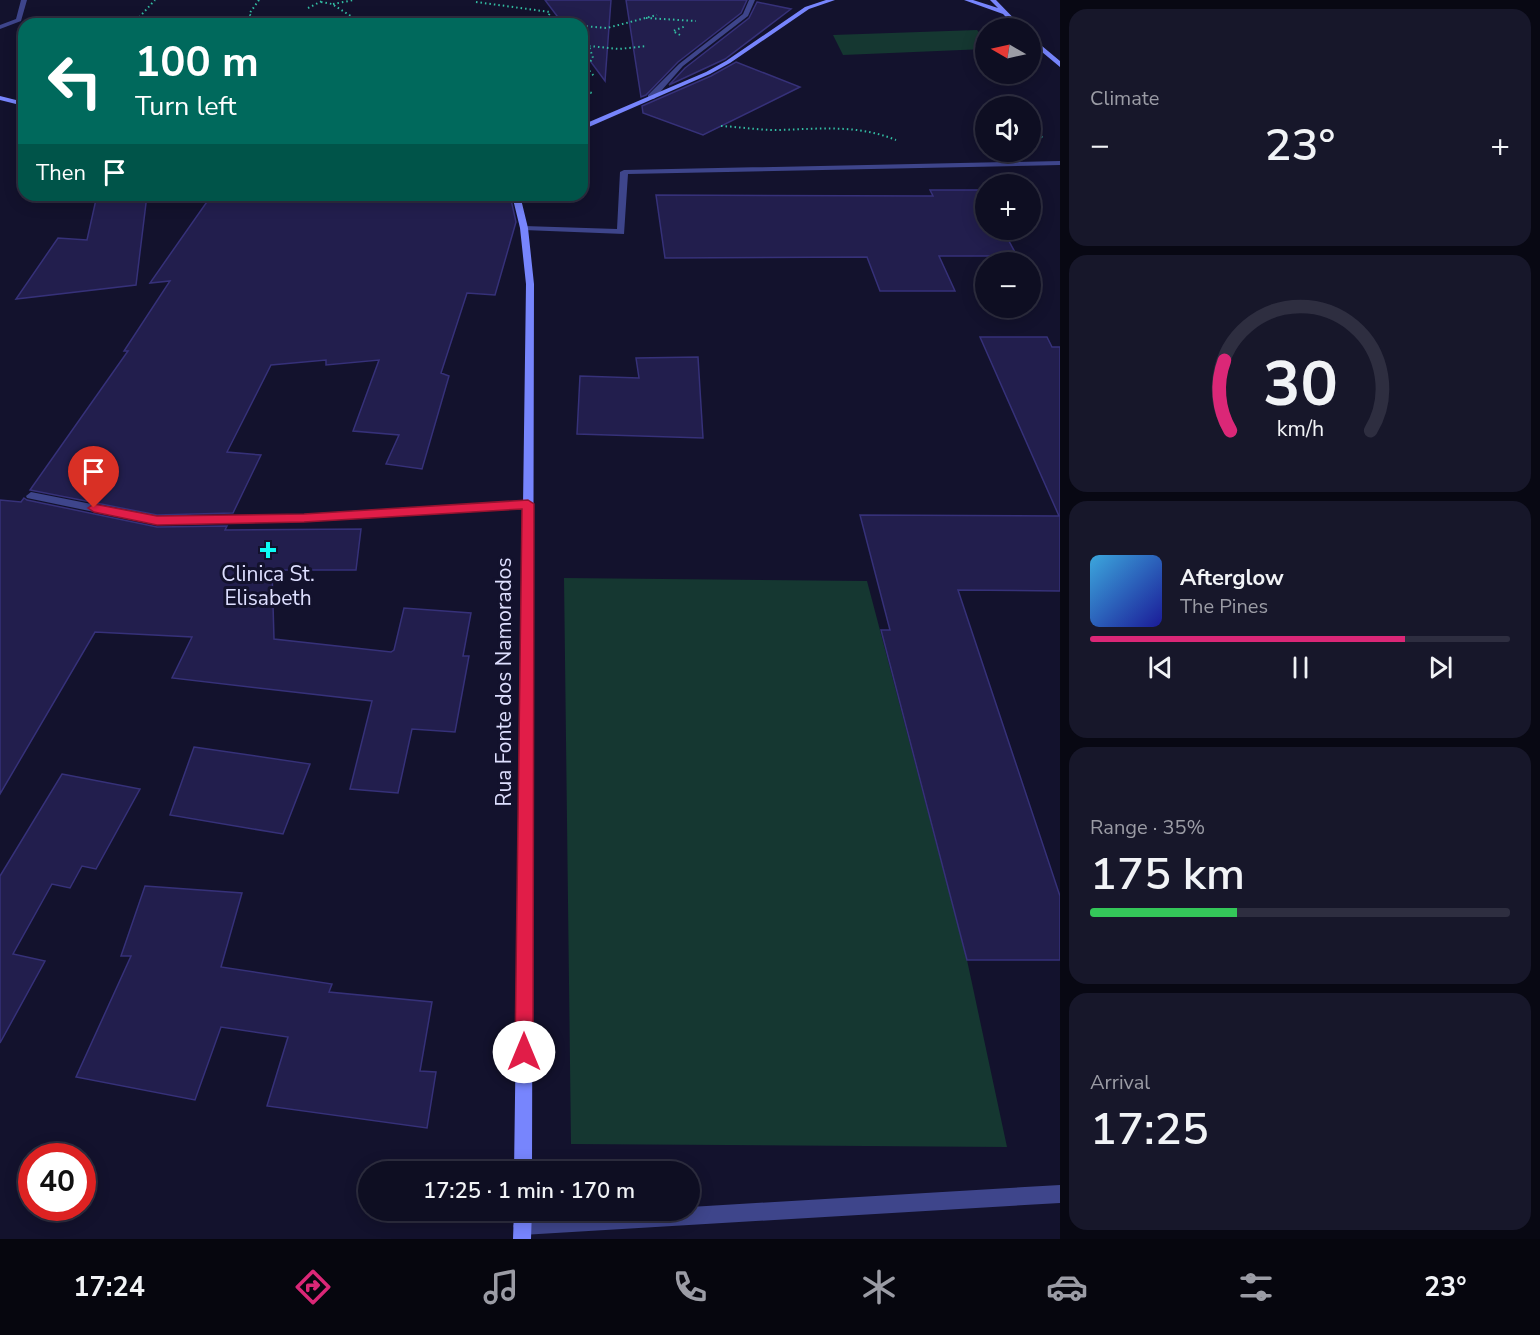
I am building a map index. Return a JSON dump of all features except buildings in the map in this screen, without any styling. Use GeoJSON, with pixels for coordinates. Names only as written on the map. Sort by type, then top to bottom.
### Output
{"type":"FeatureCollection","features":[{"type":"Feature","properties":{"kind":"street"},"geometry":{"type":"LineString","coordinates":[[20,18],[24,0]]}},
{"type":"Feature","properties":{"kind":"street"},"geometry":{"type":"LineString","coordinates":[[651,97],[681,65],[746,15],[752,0]]}},
{"type":"Feature","properties":{"kind":"street"},"geometry":{"type":"LineString","coordinates":[[588,125],[708,73],[807,8],[832,0]]}},
{"type":"Feature","properties":{"kind":"street"},"geometry":{"type":"LineString","coordinates":[[967,0],[1003,12]]}},
{"type":"Feature","properties":{"kind":"street"},"geometry":{"type":"LineString","coordinates":[[993,0],[1009,18]]}},
{"type":"Feature","properties":{"kind":"street"},"geometry":{"type":"LineString","coordinates":[[0,27],[18,20]]}},
{"type":"Feature","properties":{"kind":"street"},"geometry":{"type":"LineString","coordinates":[[1041,48],[1060,65]]}},
{"type":"Feature","properties":{"kind":"street"},"geometry":{"type":"LineString","coordinates":[[0,99],[18,103]]}},
{"type":"Feature","properties":{"kind":"street"},"geometry":{"type":"LineString","coordinates":[[524,228],[621,232],[624,172],[1060,163]]}},
{"type":"Feature","properties":{"kind":"street","name":"Rua Fonte dos Namorados"},"geometry":{"type":"LineString","coordinates":[[517,201],[524,228],[530,284],[523,1161]]}},
{"type":"Feature","properties":{"kind":"street"},"geometry":{"type":"LineString","coordinates":[[31,496],[157,521],[304,518],[528,504]]}},
{"type":"Feature","properties":{"kind":"street"},"geometry":{"type":"LineString","coordinates":[[522,1225],[1060,1194]]}},
{"type":"Feature","properties":{"kind":"path"},"geometry":{"type":"LineString","coordinates":[[138,18],[155,0]]}},
{"type":"Feature","properties":{"kind":"path"},"geometry":{"type":"LineString","coordinates":[[253,18],[249,14],[259,0]]}},
{"type":"Feature","properties":{"kind":"path"},"geometry":{"type":"LineString","coordinates":[[308,8],[324,0]]}},
{"type":"Feature","properties":{"kind":"path"},"geometry":{"type":"LineString","coordinates":[[321,2],[332,4],[354,0]]}},
{"type":"Feature","properties":{"kind":"path"},"geometry":{"type":"LineString","coordinates":[[476,2],[550,12],[548,18]]}},
{"type":"Feature","properties":{"kind":"path"},"geometry":{"type":"LineString","coordinates":[[332,4],[354,18]]}},
{"type":"Feature","properties":{"kind":"path"},"geometry":{"type":"LineString","coordinates":[[588,26],[607,28],[657,15]]}},
{"type":"Feature","properties":{"kind":"path"},"geometry":{"type":"LineString","coordinates":[[646,18],[699,22],[672,31],[705,46]]}},
{"type":"Feature","properties":{"kind":"path"},"geometry":{"type":"LineString","coordinates":[[588,64],[593,58],[589,46],[619,49],[647,46]]}},
{"type":"Feature","properties":{"kind":"path"},"geometry":{"type":"LineString","coordinates":[[588,69],[594,76]]}},
{"type":"Feature","properties":{"kind":"path"},"geometry":{"type":"LineString","coordinates":[[722,126],[762,130],[859,128],[882,133],[944,165]]}},
{"type":"Feature","properties":{"kind":"green space"},"geometry":{"type":"Polygon","coordinates":[[[975,30],[975,49],[843,55],[833,35],[975,30]]]}},
{"type":"Feature","properties":{"kind":"green space"},"geometry":{"type":"Polygon","coordinates":[[[564,578],[867,581],[967,960],[1007,1147],[571,1144],[564,578]]]}},
{"type":"Feature","properties":{"kind":"place","name":"Clinica St. Elisabeth"},"geometry":{"type":"Point","coordinates":[268,550]}},
{"type":"Feature","properties":{"kind":"route"},"geometry":{"type":"LineString","coordinates":[[94,508],[157,521],[304,518],[528,504],[524,1052]]}}]}
